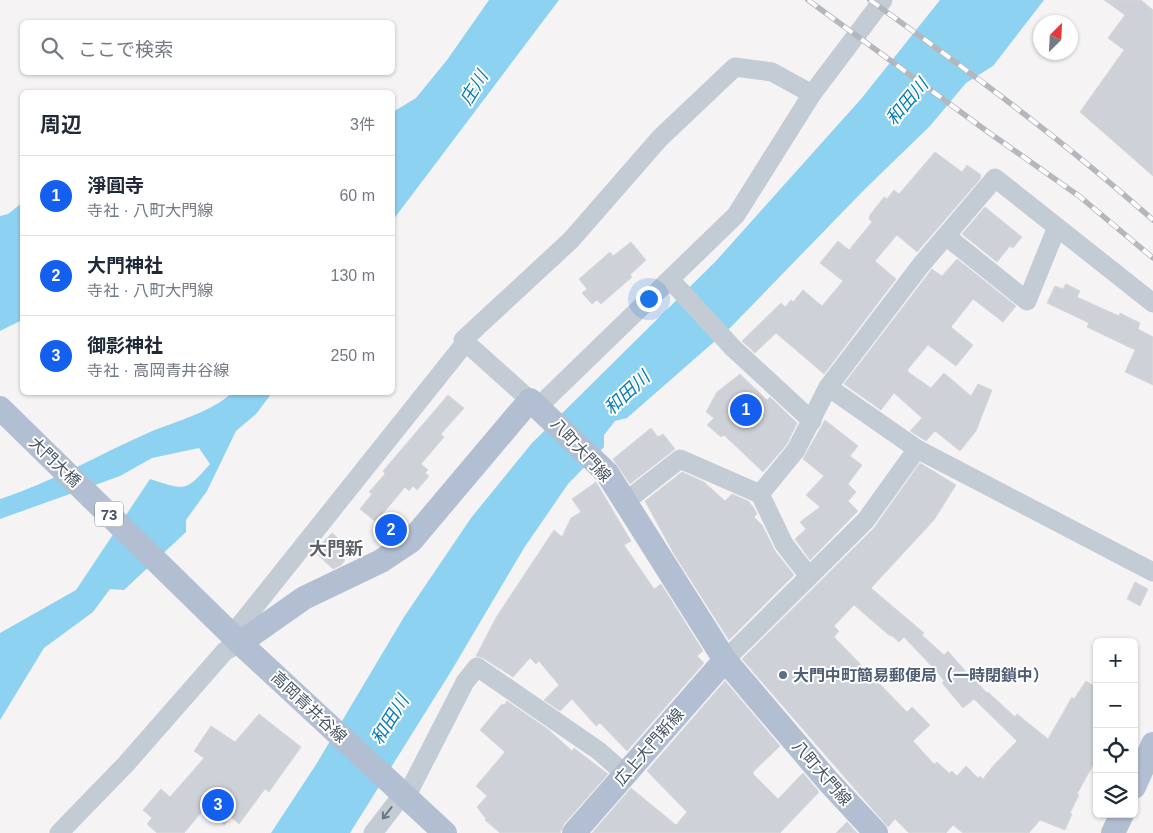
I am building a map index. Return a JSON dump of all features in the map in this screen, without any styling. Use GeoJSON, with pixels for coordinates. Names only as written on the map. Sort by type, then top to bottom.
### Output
{"type":"FeatureCollection","features":[{"type":"Feature","properties":{"kind":"main road","name":"八町大門線"},"geometry":{"type":"LineString","coordinates":[[535,403],[607,473],[725,660],[827,780],[876,833]]}},
{"type":"Feature","properties":{"kind":"main road"},"geometry":{"type":"LineString","coordinates":[[230,633],[381,561],[411,541],[535,403]]}},
{"type":"Feature","properties":{"kind":"main road","name":"大門大橋"},"geometry":{"type":"LineString","coordinates":[[0,408],[230,633]]}},
{"type":"Feature","properties":{"kind":"main road","name":"高岡青井谷線"},"geometry":{"type":"LineString","coordinates":[[230,633],[445,833]]}},
{"type":"Feature","properties":{"kind":"main road","name":"広上大門新線"},"geometry":{"type":"LineString","coordinates":[[574,833],[725,660]]}},
{"type":"Feature","properties":{"kind":"main road"},"geometry":{"type":"LineString","coordinates":[[1138,778],[1153,744]]}},
{"type":"Feature","properties":{"kind":"street"},"geometry":{"type":"LineString","coordinates":[[466,342],[535,403],[672,284],[736,215],[812,94],[883,0]]}},
{"type":"Feature","properties":{"kind":"street"},"geometry":{"type":"LineString","coordinates":[[59,833],[136,753],[225,651],[230,633],[466,342],[464,340],[572,240],[660,138],[735,67],[772,72],[812,94]]}},
{"type":"Feature","properties":{"kind":"street"},"geometry":{"type":"LineString","coordinates":[[760,494],[796,450],[828,388],[946,236],[994,178],[1153,303]]}},
{"type":"Feature","properties":{"kind":"street"},"geometry":{"type":"LineString","coordinates":[[946,236],[1027,301],[1057,227]]}},
{"type":"Feature","properties":{"kind":"street"},"geometry":{"type":"LineString","coordinates":[[672,284],[734,348],[812,421]]}},
{"type":"Feature","properties":{"kind":"street"},"geometry":{"type":"LineString","coordinates":[[828,388],[917,449],[1153,572]]}},
{"type":"Feature","properties":{"kind":"street"},"geometry":{"type":"LineString","coordinates":[[725,660],[808,575],[866,520],[917,449]]}},
{"type":"Feature","properties":{"kind":"street"},"geometry":{"type":"LineString","coordinates":[[625,502],[680,459],[760,494],[784,544],[808,575]]}},
{"type":"Feature","properties":{"kind":"street"},"geometry":{"type":"LineString","coordinates":[[373,833],[403,794],[465,682],[477,667],[599,751],[625,774]]}},
{"type":"Feature","properties":{"kind":"water","name":"庄川"},"geometry":{"type":"Polygon","coordinates":[[[489,0],[559,0],[395,217],[395,111],[416,98],[447,60],[489,0]]]}},
{"type":"Feature","properties":{"kind":"water","name":"和田川"},"geometry":{"type":"Polygon","coordinates":[[[940,0],[1044,0],[993,66],[966,83],[930,126],[864,190],[731,327],[627,418],[615,421],[604,435],[604,447],[568,484],[524,548],[450,673],[350,833],[271,833],[317,763],[404,617],[471,518],[532,443],[716,261],[861,99],[940,0]]]}},
{"type":"Feature","properties":{"kind":"water"},"geometry":{"type":"Polygon","coordinates":[[[20,205],[20,321],[0,331],[0,216],[8,214],[20,205]]]}},
{"type":"Feature","properties":{"kind":"water"},"geometry":{"type":"Polygon","coordinates":[[[229,395],[270,395],[256,414],[236,431],[207,491],[186,520],[186,532],[124,590],[110,589],[93,612],[44,648],[0,720],[0,633],[76,590],[150,479],[178,487],[184,486],[195,480],[210,464],[199,448],[152,458],[120,476],[0,519],[0,499],[57,476],[150,432],[193,416],[229,395]]]}},
{"type":"Feature","properties":{"kind":"building"},"geometry":{"type":"Polygon","coordinates":[[[1104,0],[1141,0],[1153,10],[1153,176],[1080,112],[1124,50],[1108,38],[1125,15],[1104,0]]]}},
{"type":"Feature","properties":{"kind":"building"},"geometry":{"type":"Polygon","coordinates":[[[935,152],[962,172],[967,165],[981,175],[980,179],[917,252],[897,235],[875,261],[896,279],[824,374],[776,333],[755,353],[742,341],[781,303],[785,307],[791,300],[793,302],[803,290],[822,306],[843,281],[820,263],[838,241],[849,250],[872,222],[869,219],[870,215],[884,197],[887,199],[894,190],[899,194],[935,152]]]}},
{"type":"Feature","properties":{"kind":"building"},"geometry":{"type":"Polygon","coordinates":[[[985,207],[1022,237],[1013,248],[1010,246],[997,262],[962,234],[985,207]]]}},
{"type":"Feature","properties":{"kind":"building"},"geometry":{"type":"Polygon","coordinates":[[[631,242],[646,260],[630,275],[632,277],[601,304],[597,300],[592,304],[582,293],[587,289],[579,279],[610,252],[613,256],[631,242]]]}},
{"type":"Feature","properties":{"kind":"building"},"geometry":{"type":"Polygon","coordinates":[[[957,259],[1016,306],[1003,322],[973,299],[951,327],[973,345],[956,366],[928,345],[908,369],[908,372],[931,388],[944,373],[971,396],[978,384],[992,390],[976,431],[960,451],[935,431],[926,441],[910,431],[922,418],[894,393],[881,410],[844,384],[932,269],[942,276],[957,259]]]}},
{"type":"Feature","properties":{"kind":"building"},"geometry":{"type":"Polygon","coordinates":[[[1066,284],[1080,291],[1077,297],[1119,316],[1120,313],[1140,323],[1138,329],[1153,337],[1153,385],[1125,372],[1135,350],[1087,327],[1089,323],[1047,303],[1055,286],[1063,289],[1066,284]]]}},
{"type":"Feature","properties":{"kind":"building"},"geometry":{"type":"Polygon","coordinates":[[[740,374],[767,400],[770,397],[797,423],[787,444],[763,472],[724,435],[721,437],[707,425],[714,418],[706,412],[717,392],[740,374]]]}},
{"type":"Feature","properties":{"kind":"building"},"geometry":{"type":"Polygon","coordinates":[[[448,395],[464,408],[441,434],[444,437],[421,464],[428,470],[425,473],[429,476],[417,490],[413,486],[409,491],[405,487],[376,522],[360,509],[372,494],[369,492],[385,474],[383,471],[448,395]]]}},
{"type":"Feature","properties":{"kind":"building"},"geometry":{"type":"Polygon","coordinates":[[[825,420],[858,446],[850,456],[862,465],[848,484],[856,492],[848,501],[858,511],[810,560],[795,539],[806,529],[800,522],[820,507],[806,495],[824,476],[803,459],[825,420]]]}},
{"type":"Feature","properties":{"kind":"building"},"geometry":{"type":"Polygon","coordinates":[[[651,428],[658,437],[663,434],[675,449],[630,484],[613,459],[651,428]]]}},
{"type":"Feature","properties":{"kind":"building"},"geometry":{"type":"Polygon","coordinates":[[[920,463],[956,485],[934,520],[871,588],[924,633],[922,635],[944,655],[948,651],[974,681],[1015,717],[1017,714],[1048,739],[1072,697],[1074,699],[1086,681],[1093,685],[1093,765],[1077,794],[1079,795],[1070,813],[1072,814],[1065,830],[1040,820],[1029,833],[963,833],[953,825],[946,833],[909,833],[895,819],[888,827],[742,659],[874,528],[920,463]],[[854,605],[834,626],[839,631],[834,637],[907,712],[912,707],[930,725],[913,741],[934,764],[937,762],[949,773],[952,771],[957,776],[966,766],[978,778],[980,776],[983,779],[1017,741],[974,699],[963,708],[942,683],[944,681],[938,673],[904,637],[899,642],[854,605]]]}},
{"type":"Feature","properties":{"kind":"building"},"geometry":{"type":"Polygon","coordinates":[[[682,472],[704,482],[725,501],[732,494],[748,501],[757,514],[754,517],[762,525],[775,551],[794,575],[729,640],[674,554],[645,501],[682,472]]]}},
{"type":"Feature","properties":{"kind":"building"},"geometry":{"type":"Polygon","coordinates":[[[596,482],[631,541],[624,545],[654,589],[661,584],[703,651],[697,656],[704,663],[627,751],[600,723],[596,726],[572,699],[560,711],[544,700],[559,685],[539,661],[536,664],[530,658],[513,677],[483,658],[476,656],[497,616],[554,530],[562,537],[571,518],[581,512],[572,499],[596,482]]]}},
{"type":"Feature","properties":{"kind":"building"},"geometry":{"type":"Polygon","coordinates":[[[332,533],[351,549],[343,558],[345,560],[341,565],[333,569],[317,554],[323,548],[320,545],[332,533]]]}},
{"type":"Feature","properties":{"kind":"building"},"geometry":{"type":"Polygon","coordinates":[[[1135,582],[1148,589],[1140,606],[1127,599],[1135,582]]]}},
{"type":"Feature","properties":{"kind":"building"},"geometry":{"type":"Polygon","coordinates":[[[725,681],[780,746],[753,772],[754,775],[778,799],[803,773],[819,792],[780,833],[592,833],[631,788],[676,825],[687,812],[647,771],[725,681]]]}},
{"type":"Feature","properties":{"kind":"building"},"geometry":{"type":"Polygon","coordinates":[[[507,701],[549,730],[572,751],[574,748],[608,774],[564,824],[560,833],[500,833],[485,820],[477,807],[487,796],[476,786],[505,752],[480,730],[502,704],[504,705],[507,701]]]}},
{"type":"Feature","properties":{"kind":"building"},"geometry":{"type":"Polygon","coordinates":[[[259,714],[301,747],[269,792],[265,789],[239,824],[231,817],[224,825],[205,808],[184,833],[157,833],[147,824],[152,818],[143,810],[161,789],[170,797],[204,758],[194,751],[211,726],[235,742],[259,714]]]}},
{"type":"Feature","properties":{"kind":"building"},"geometry":{"type":"Polygon","coordinates":[[[847,822],[857,833],[836,833],[847,822]]]}},
{"type":"Feature","properties":{"kind":"railway"},"geometry":{"type":"LineString","coordinates":[[808,0],[1079,196],[1153,258]]}},
{"type":"Feature","properties":{"kind":"railway"},"geometry":{"type":"LineString","coordinates":[[870,0],[1049,134],[1153,220]]}},
{"type":"Feature","properties":{"kind":"place","name":"淨圓寺"},"geometry":{"type":"Point","coordinates":[746,410]}},
{"type":"Feature","properties":{"kind":"place","name":"大門神社"},"geometry":{"type":"Point","coordinates":[391,530]}},
{"type":"Feature","properties":{"kind":"place","name":"大門中町簡易郵便局（一時閉鎖中）"},"geometry":{"type":"Point","coordinates":[783,675]}},
{"type":"Feature","properties":{"kind":"place","name":"御影神社"},"geometry":{"type":"Point","coordinates":[218,805]}},
{"type":"Feature","properties":{"kind":"district","name":"大門新"},"geometry":{"type":"Point","coordinates":[336,549]}}]}
